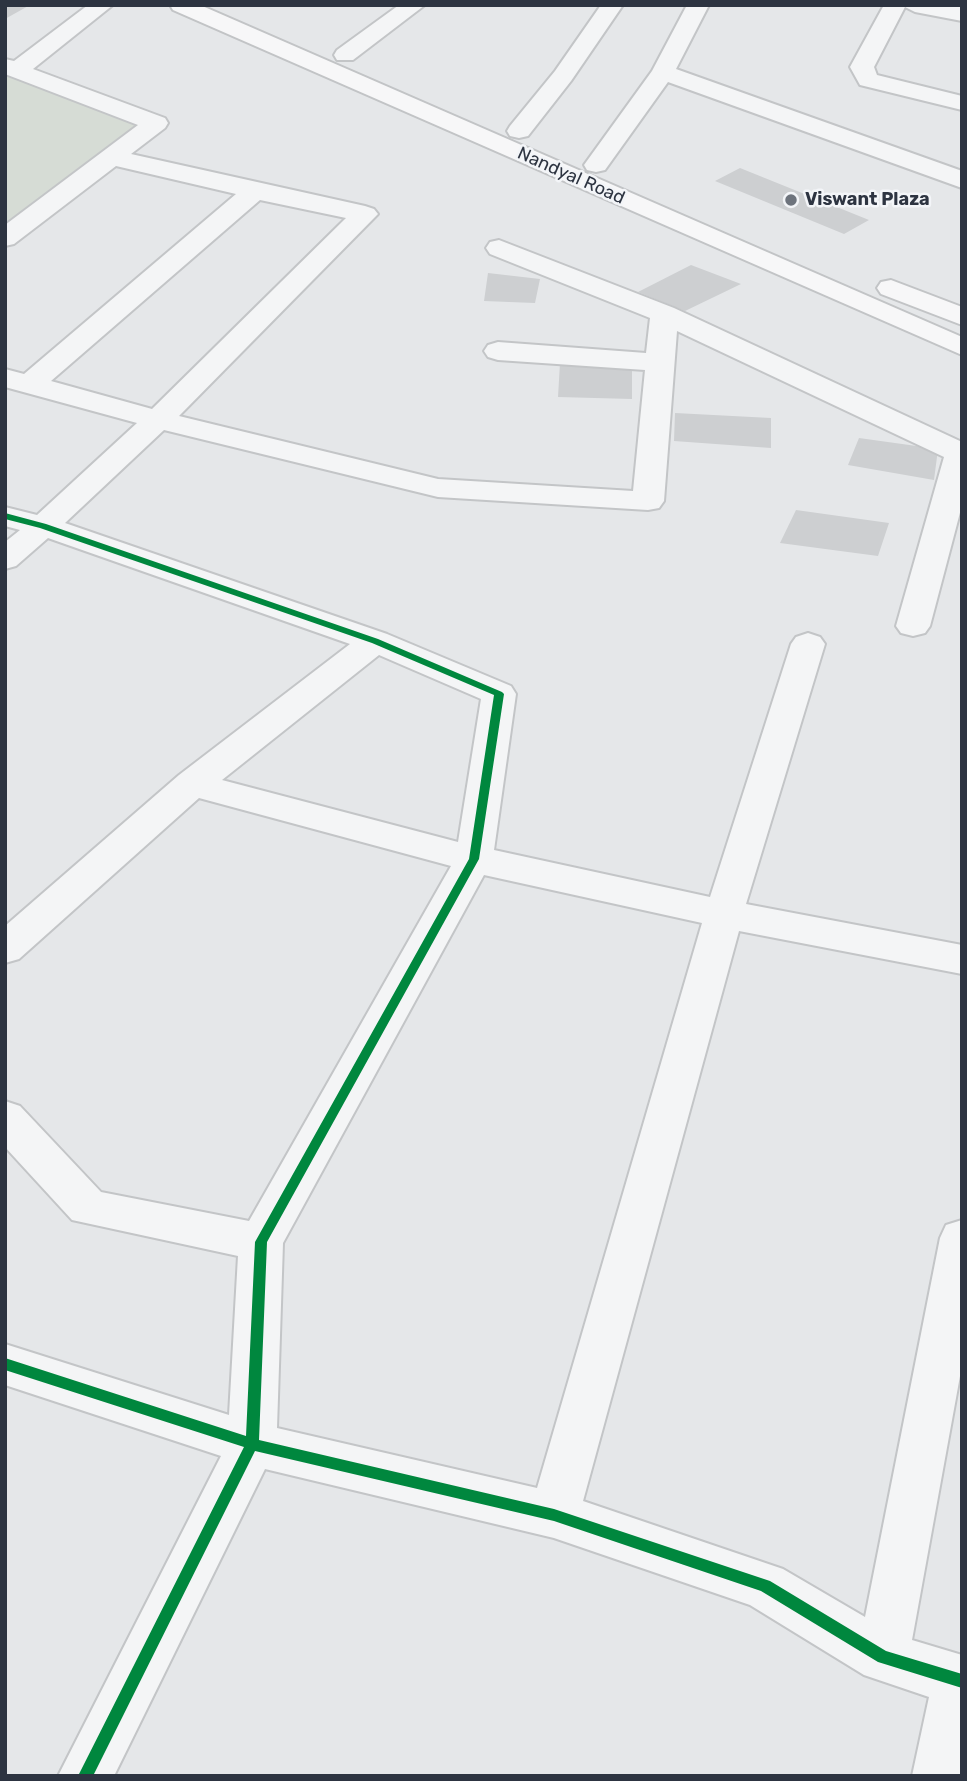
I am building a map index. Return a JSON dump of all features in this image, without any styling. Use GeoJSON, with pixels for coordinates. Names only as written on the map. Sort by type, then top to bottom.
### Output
{"type":"FeatureCollection","features":[{"type":"Feature","properties":{"kind":"main road","name":"Nandyal Road"},"geometry":{"type":"LineString","coordinates":[[181,5],[962,347]]}},
{"type":"Feature","properties":{"kind":"main road","name":"Nandyal Road"},"geometry":{"type":"LineString","coordinates":[[233,5],[596,165],[798,249]]}},
{"type":"Feature","properties":{"kind":"main road"},"geometry":{"type":"LineString","coordinates":[[873,280],[962,317]]}},
{"type":"Feature","properties":{"kind":"street"},"geometry":{"type":"LineString","coordinates":[[11,68],[102,5]]}},
{"type":"Feature","properties":{"kind":"street"},"geometry":{"type":"LineString","coordinates":[[345,55],[414,5]]}},
{"type":"Feature","properties":{"kind":"street"},"geometry":{"type":"LineString","coordinates":[[519,131],[564,76],[612,5]]}},
{"type":"Feature","properties":{"kind":"street"},"geometry":{"type":"LineString","coordinates":[[596,165],[663,72],[698,5]]}},
{"type":"Feature","properties":{"kind":"street"},"geometry":{"type":"LineString","coordinates":[[868,80],[862,67],[895,5]]}},
{"type":"Feature","properties":{"kind":"street"},"geometry":{"type":"LineString","coordinates":[[915,5],[962,14]]}},
{"type":"Feature","properties":{"kind":"street"},"geometry":{"type":"LineString","coordinates":[[5,238],[156,123],[11,68]]}},
{"type":"Feature","properties":{"kind":"street"},"geometry":{"type":"LineString","coordinates":[[663,72],[962,180]]}},
{"type":"Feature","properties":{"kind":"street"},"geometry":{"type":"LineString","coordinates":[[826,131],[868,80]]}},
{"type":"Feature","properties":{"kind":"street"},"geometry":{"type":"LineString","coordinates":[[868,80],[962,103]]}},
{"type":"Feature","properties":{"kind":"street"},"geometry":{"type":"LineString","coordinates":[[5,559],[156,419],[365,214],[111,157]]}},
{"type":"Feature","properties":{"kind":"street"},"geometry":{"type":"LineString","coordinates":[[17,382],[255,191]]}},
{"type":"Feature","properties":{"kind":"street"},"geometry":{"type":"LineString","coordinates":[[499,248],[664,314],[961,454],[913,626]]}},
{"type":"Feature","properties":{"kind":"street"},"geometry":{"type":"LineString","coordinates":[[17,382],[438,488],[648,501],[664,314]]}},
{"type":"Feature","properties":{"kind":"street"},"geometry":{"type":"LineString","coordinates":[[498,351],[660,363]]}},
{"type":"Feature","properties":{"kind":"street"},"geometry":{"type":"LineString","coordinates":[[5,516],[43,526],[376,641],[499,694],[474,859],[261,1242],[253,1444],[85,1776]]}},
{"type":"Feature","properties":{"kind":"street"},"geometry":{"type":"LineString","coordinates":[[5,949],[192,784],[376,641]]}},
{"type":"Feature","properties":{"kind":"street"},"geometry":{"type":"LineString","coordinates":[[554,1515],[724,914],[808,644]]}},
{"type":"Feature","properties":{"kind":"street"},"geometry":{"type":"LineString","coordinates":[[192,784],[474,859],[724,914],[962,960]]}},
{"type":"Feature","properties":{"kind":"street"},"geometry":{"type":"LineString","coordinates":[[5,1118],[88,1207],[261,1242]]}},
{"type":"Feature","properties":{"kind":"street"},"geometry":{"type":"LineString","coordinates":[[883,1657],[962,1238]]}},
{"type":"Feature","properties":{"kind":"street"},"geometry":{"type":"LineString","coordinates":[[5,1364],[253,1444],[554,1515],[765,1586],[883,1657],[961,1681],[939,1776]]}},
{"type":"Feature","properties":{"kind":"shaded area"},"geometry":{"type":"Polygon","coordinates":[[[5,72],[142,124],[5,226],[5,72]]]}},
{"type":"Feature","properties":{"kind":"building"},"geometry":{"type":"Polygon","coordinates":[[[5,5],[30,5],[5,19],[5,5]]]}},
{"type":"Feature","properties":{"kind":"building","name":"Viswant Plaza"},"geometry":{"type":"Polygon","coordinates":[[[740,168],[869,220],[844,234],[715,181],[740,168]]]}},
{"type":"Feature","properties":{"kind":"building"},"geometry":{"type":"Polygon","coordinates":[[[691,265],[741,284],[685,311],[638,292],[691,265]]]}},
{"type":"Feature","properties":{"kind":"building"},"geometry":{"type":"Polygon","coordinates":[[[488,273],[540,279],[535,303],[484,301],[488,273]]]}},
{"type":"Feature","properties":{"kind":"building"},"geometry":{"type":"Polygon","coordinates":[[[560,363],[632,366],[632,399],[558,397],[560,363]]]}},
{"type":"Feature","properties":{"kind":"building"},"geometry":{"type":"Polygon","coordinates":[[[675,413],[771,418],[771,448],[674,441],[675,413]]]}},
{"type":"Feature","properties":{"kind":"building"},"geometry":{"type":"Polygon","coordinates":[[[859,438],[938,449],[934,480],[848,465],[859,438]]]}},
{"type":"Feature","properties":{"kind":"building"},"geometry":{"type":"Polygon","coordinates":[[[796,510],[889,523],[878,556],[780,543],[796,510]]]}},
{"type":"Feature","properties":{"kind":"cycle path"},"geometry":{"type":"LineString","coordinates":[[5,516],[43,526],[375,641],[499,694],[474,859],[261,1242],[252,1444],[85,1776]]}},
{"type":"Feature","properties":{"kind":"cycle path"},"geometry":{"type":"LineString","coordinates":[[5,1364],[252,1444],[554,1515],[765,1586],[883,1657],[962,1681]]}},
{"type":"Feature","properties":{"kind":"place","name":"Viswant Plaza"},"geometry":{"type":"Point","coordinates":[791,200]}}]}
